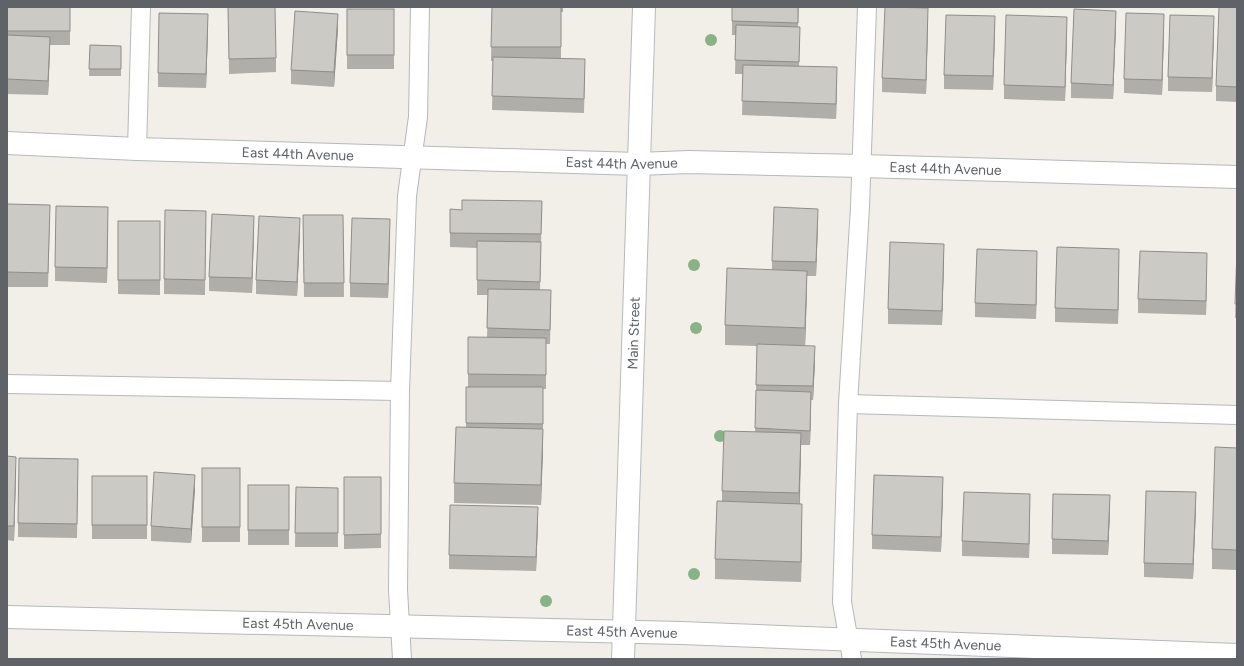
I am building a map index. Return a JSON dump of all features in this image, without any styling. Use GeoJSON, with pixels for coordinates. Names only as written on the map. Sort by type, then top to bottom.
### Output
{"type":"FeatureCollection","features":[{"type":"Feature","properties":{"kind":"street","name":"Main Street"},"geometry":{"type":"LineString","coordinates":[[623,659],[644,7]]}},
{"type":"Feature","properties":{"kind":"street","name":"East 44th Avenue"},"geometry":{"type":"LineString","coordinates":[[7,143],[137,149],[638,164],[689,162],[1237,177]]}},
{"type":"Feature","properties":{"kind":"street","name":"East 45th Avenue"},"geometry":{"type":"LineString","coordinates":[[7,617],[400,625],[623,632],[850,650],[1237,655]]}},
{"type":"Feature","properties":{"kind":"lane"},"geometry":{"type":"LineString","coordinates":[[137,149],[141,7]]}},
{"type":"Feature","properties":{"kind":"lane"},"geometry":{"type":"LineString","coordinates":[[402,659],[398,590],[400,390],[407,196],[414,157],[418,117],[420,7]]}},
{"type":"Feature","properties":{"kind":"lane"},"geometry":{"type":"LineString","coordinates":[[850,650],[842,602],[848,404],[867,7]]}},
{"type":"Feature","properties":{"kind":"lane"},"geometry":{"type":"LineString","coordinates":[[7,384],[400,390]]}},
{"type":"Feature","properties":{"kind":"lane"},"geometry":{"type":"LineString","coordinates":[[848,404],[1237,415]]}},
{"type":"Feature","properties":{"kind":"building"},"geometry":{"type":"Polygon","coordinates":[[[7,7],[70,7],[70,31],[7,31],[7,7]]]}},
{"type":"Feature","properties":{"kind":"building"},"geometry":{"type":"Polygon","coordinates":[[[228,7],[275,7],[276,58],[229,59],[228,7]]]}},
{"type":"Feature","properties":{"kind":"building"},"geometry":{"type":"Polygon","coordinates":[[[492,7],[561,7],[561,47],[491,47],[492,7]]]}},
{"type":"Feature","properties":{"kind":"building"},"geometry":{"type":"Polygon","coordinates":[[[732,7],[798,7],[798,23],[732,21],[732,7]]]}},
{"type":"Feature","properties":{"kind":"building"},"geometry":{"type":"Polygon","coordinates":[[[885,7],[928,8],[926,80],[882,78],[885,7]]]}},
{"type":"Feature","properties":{"kind":"building"},"geometry":{"type":"Polygon","coordinates":[[[1219,7],[1237,7],[1237,87],[1216,86],[1219,7]]]}},
{"type":"Feature","properties":{"kind":"building"},"geometry":{"type":"Polygon","coordinates":[[[347,9],[394,9],[394,55],[347,55],[347,9]]]}},
{"type":"Feature","properties":{"kind":"building"},"geometry":{"type":"Polygon","coordinates":[[[1074,9],[1116,11],[1113,85],[1071,83],[1074,9]]]}},
{"type":"Feature","properties":{"kind":"building"},"geometry":{"type":"Polygon","coordinates":[[[295,11],[338,14],[334,72],[291,70],[295,11]]]}},
{"type":"Feature","properties":{"kind":"building"},"geometry":{"type":"Polygon","coordinates":[[[159,13],[208,14],[206,74],[158,73],[159,13]]]}},
{"type":"Feature","properties":{"kind":"building"},"geometry":{"type":"Polygon","coordinates":[[[1126,13],[1164,14],[1162,80],[1124,79],[1126,13]]]}},
{"type":"Feature","properties":{"kind":"building"},"geometry":{"type":"Polygon","coordinates":[[[946,15],[995,16],[993,76],[944,75],[946,15]]]}},
{"type":"Feature","properties":{"kind":"building"},"geometry":{"type":"Polygon","coordinates":[[[1006,15],[1067,17],[1065,87],[1004,85],[1006,15]]]}},
{"type":"Feature","properties":{"kind":"building"},"geometry":{"type":"Polygon","coordinates":[[[1170,15],[1214,16],[1212,78],[1168,77],[1170,15]]]}},
{"type":"Feature","properties":{"kind":"building"},"geometry":{"type":"Polygon","coordinates":[[[736,25],[800,27],[799,62],[735,60],[736,25]]]}},
{"type":"Feature","properties":{"kind":"building"},"geometry":{"type":"Polygon","coordinates":[[[7,35],[50,37],[48,81],[7,79],[7,35]]]}},
{"type":"Feature","properties":{"kind":"building"},"geometry":{"type":"Polygon","coordinates":[[[90,45],[121,46],[121,69],[89,69],[90,45]]]}},
{"type":"Feature","properties":{"kind":"building"},"geometry":{"type":"Polygon","coordinates":[[[493,57],[585,59],[584,99],[492,96],[493,57]]]}},
{"type":"Feature","properties":{"kind":"building"},"geometry":{"type":"Polygon","coordinates":[[[743,65],[837,67],[836,104],[742,101],[743,65]]]}},
{"type":"Feature","properties":{"kind":"building"},"geometry":{"type":"Polygon","coordinates":[[[462,200],[542,201],[541,234],[450,233],[450,209],[462,210],[462,200]]]}},
{"type":"Feature","properties":{"kind":"building"},"geometry":{"type":"Polygon","coordinates":[[[7,204],[50,205],[48,273],[7,272],[7,204]]]}},
{"type":"Feature","properties":{"kind":"building"},"geometry":{"type":"Polygon","coordinates":[[[56,206],[108,207],[107,268],[55,267],[56,206]]]}},
{"type":"Feature","properties":{"kind":"building"},"geometry":{"type":"Polygon","coordinates":[[[774,207],[818,209],[816,262],[772,261],[774,207]]]}},
{"type":"Feature","properties":{"kind":"building"},"geometry":{"type":"Polygon","coordinates":[[[165,210],[206,211],[205,280],[164,279],[165,210]]]}},
{"type":"Feature","properties":{"kind":"building"},"geometry":{"type":"Polygon","coordinates":[[[212,214],[254,216],[252,278],[209,277],[212,214]]]}},
{"type":"Feature","properties":{"kind":"building"},"geometry":{"type":"Polygon","coordinates":[[[303,215],[343,215],[344,283],[304,283],[303,215]]]}},
{"type":"Feature","properties":{"kind":"building"},"geometry":{"type":"Polygon","coordinates":[[[259,216],[300,218],[297,282],[256,280],[259,216]]]}},
{"type":"Feature","properties":{"kind":"building"},"geometry":{"type":"Polygon","coordinates":[[[352,218],[390,219],[388,284],[350,283],[352,218]]]}},
{"type":"Feature","properties":{"kind":"building"},"geometry":{"type":"Polygon","coordinates":[[[118,221],[160,221],[160,280],[118,280],[118,221]]]}},
{"type":"Feature","properties":{"kind":"building"},"geometry":{"type":"Polygon","coordinates":[[[477,241],[541,242],[540,282],[477,280],[477,241]]]}},
{"type":"Feature","properties":{"kind":"building"},"geometry":{"type":"Polygon","coordinates":[[[890,242],[944,244],[942,311],[888,309],[890,242]]]}},
{"type":"Feature","properties":{"kind":"building"},"geometry":{"type":"Polygon","coordinates":[[[1057,247],[1119,249],[1118,310],[1055,308],[1057,247]]]}},
{"type":"Feature","properties":{"kind":"building"},"geometry":{"type":"Polygon","coordinates":[[[977,249],[1037,251],[1036,305],[975,303],[977,249]]]}},
{"type":"Feature","properties":{"kind":"building"},"geometry":{"type":"Polygon","coordinates":[[[1140,251],[1207,253],[1206,301],[1138,299],[1140,251]]]}},
{"type":"Feature","properties":{"kind":"building"},"geometry":{"type":"Polygon","coordinates":[[[1237,251],[1237,304],[1235,304],[1237,251]]]}},
{"type":"Feature","properties":{"kind":"building"},"geometry":{"type":"Polygon","coordinates":[[[727,268],[807,271],[805,328],[725,325],[727,268]]]}},
{"type":"Feature","properties":{"kind":"building"},"geometry":{"type":"Polygon","coordinates":[[[488,289],[551,290],[550,330],[487,328],[488,289]]]}},
{"type":"Feature","properties":{"kind":"building"},"geometry":{"type":"Polygon","coordinates":[[[468,337],[546,338],[546,375],[468,374],[468,337]]]}},
{"type":"Feature","properties":{"kind":"building"},"geometry":{"type":"Polygon","coordinates":[[[757,344],[815,346],[813,386],[756,385],[757,344]]]}},
{"type":"Feature","properties":{"kind":"building"},"geometry":{"type":"Polygon","coordinates":[[[466,387],[543,387],[543,424],[466,423],[466,387]]]}},
{"type":"Feature","properties":{"kind":"building"},"geometry":{"type":"Polygon","coordinates":[[[756,390],[811,392],[810,431],[755,428],[756,390]]]}},
{"type":"Feature","properties":{"kind":"building"},"geometry":{"type":"Polygon","coordinates":[[[456,427],[543,429],[541,485],[454,483],[456,427]]]}},
{"type":"Feature","properties":{"kind":"building"},"geometry":{"type":"Polygon","coordinates":[[[724,431],[801,433],[799,493],[722,491],[724,431]]]}},
{"type":"Feature","properties":{"kind":"building"},"geometry":{"type":"Polygon","coordinates":[[[1215,447],[1237,448],[1237,550],[1212,549],[1215,447]]]}},
{"type":"Feature","properties":{"kind":"building"},"geometry":{"type":"Polygon","coordinates":[[[7,456],[16,457],[14,526],[7,526],[7,456]]]}},
{"type":"Feature","properties":{"kind":"building"},"geometry":{"type":"Polygon","coordinates":[[[19,458],[78,459],[77,524],[18,523],[19,458]]]}},
{"type":"Feature","properties":{"kind":"building"},"geometry":{"type":"Polygon","coordinates":[[[202,468],[240,468],[240,527],[202,527],[202,468]]]}},
{"type":"Feature","properties":{"kind":"building"},"geometry":{"type":"Polygon","coordinates":[[[154,472],[195,475],[191,529],[151,526],[154,472]]]}},
{"type":"Feature","properties":{"kind":"building"},"geometry":{"type":"Polygon","coordinates":[[[874,475],[943,477],[941,537],[872,535],[874,475]]]}},
{"type":"Feature","properties":{"kind":"building"},"geometry":{"type":"Polygon","coordinates":[[[92,476],[147,476],[147,525],[92,525],[92,476]]]}},
{"type":"Feature","properties":{"kind":"building"},"geometry":{"type":"Polygon","coordinates":[[[344,477],[381,477],[381,534],[344,535],[344,477]]]}},
{"type":"Feature","properties":{"kind":"building"},"geometry":{"type":"Polygon","coordinates":[[[248,485],[289,485],[289,530],[248,530],[248,485]]]}},
{"type":"Feature","properties":{"kind":"building"},"geometry":{"type":"Polygon","coordinates":[[[296,487],[338,488],[338,533],[295,533],[296,487]]]}},
{"type":"Feature","properties":{"kind":"building"},"geometry":{"type":"Polygon","coordinates":[[[1146,491],[1196,492],[1193,564],[1144,563],[1146,491]]]}},
{"type":"Feature","properties":{"kind":"building"},"geometry":{"type":"Polygon","coordinates":[[[964,492],[1030,494],[1029,544],[962,541],[964,492]]]}},
{"type":"Feature","properties":{"kind":"building"},"geometry":{"type":"Polygon","coordinates":[[[1053,494],[1110,495],[1108,541],[1052,539],[1053,494]]]}},
{"type":"Feature","properties":{"kind":"building"},"geometry":{"type":"Polygon","coordinates":[[[717,501],[802,504],[801,562],[715,559],[717,501]]]}},
{"type":"Feature","properties":{"kind":"building"},"geometry":{"type":"Polygon","coordinates":[[[450,505],[538,507],[536,557],[449,555],[450,505]]]}}]}
